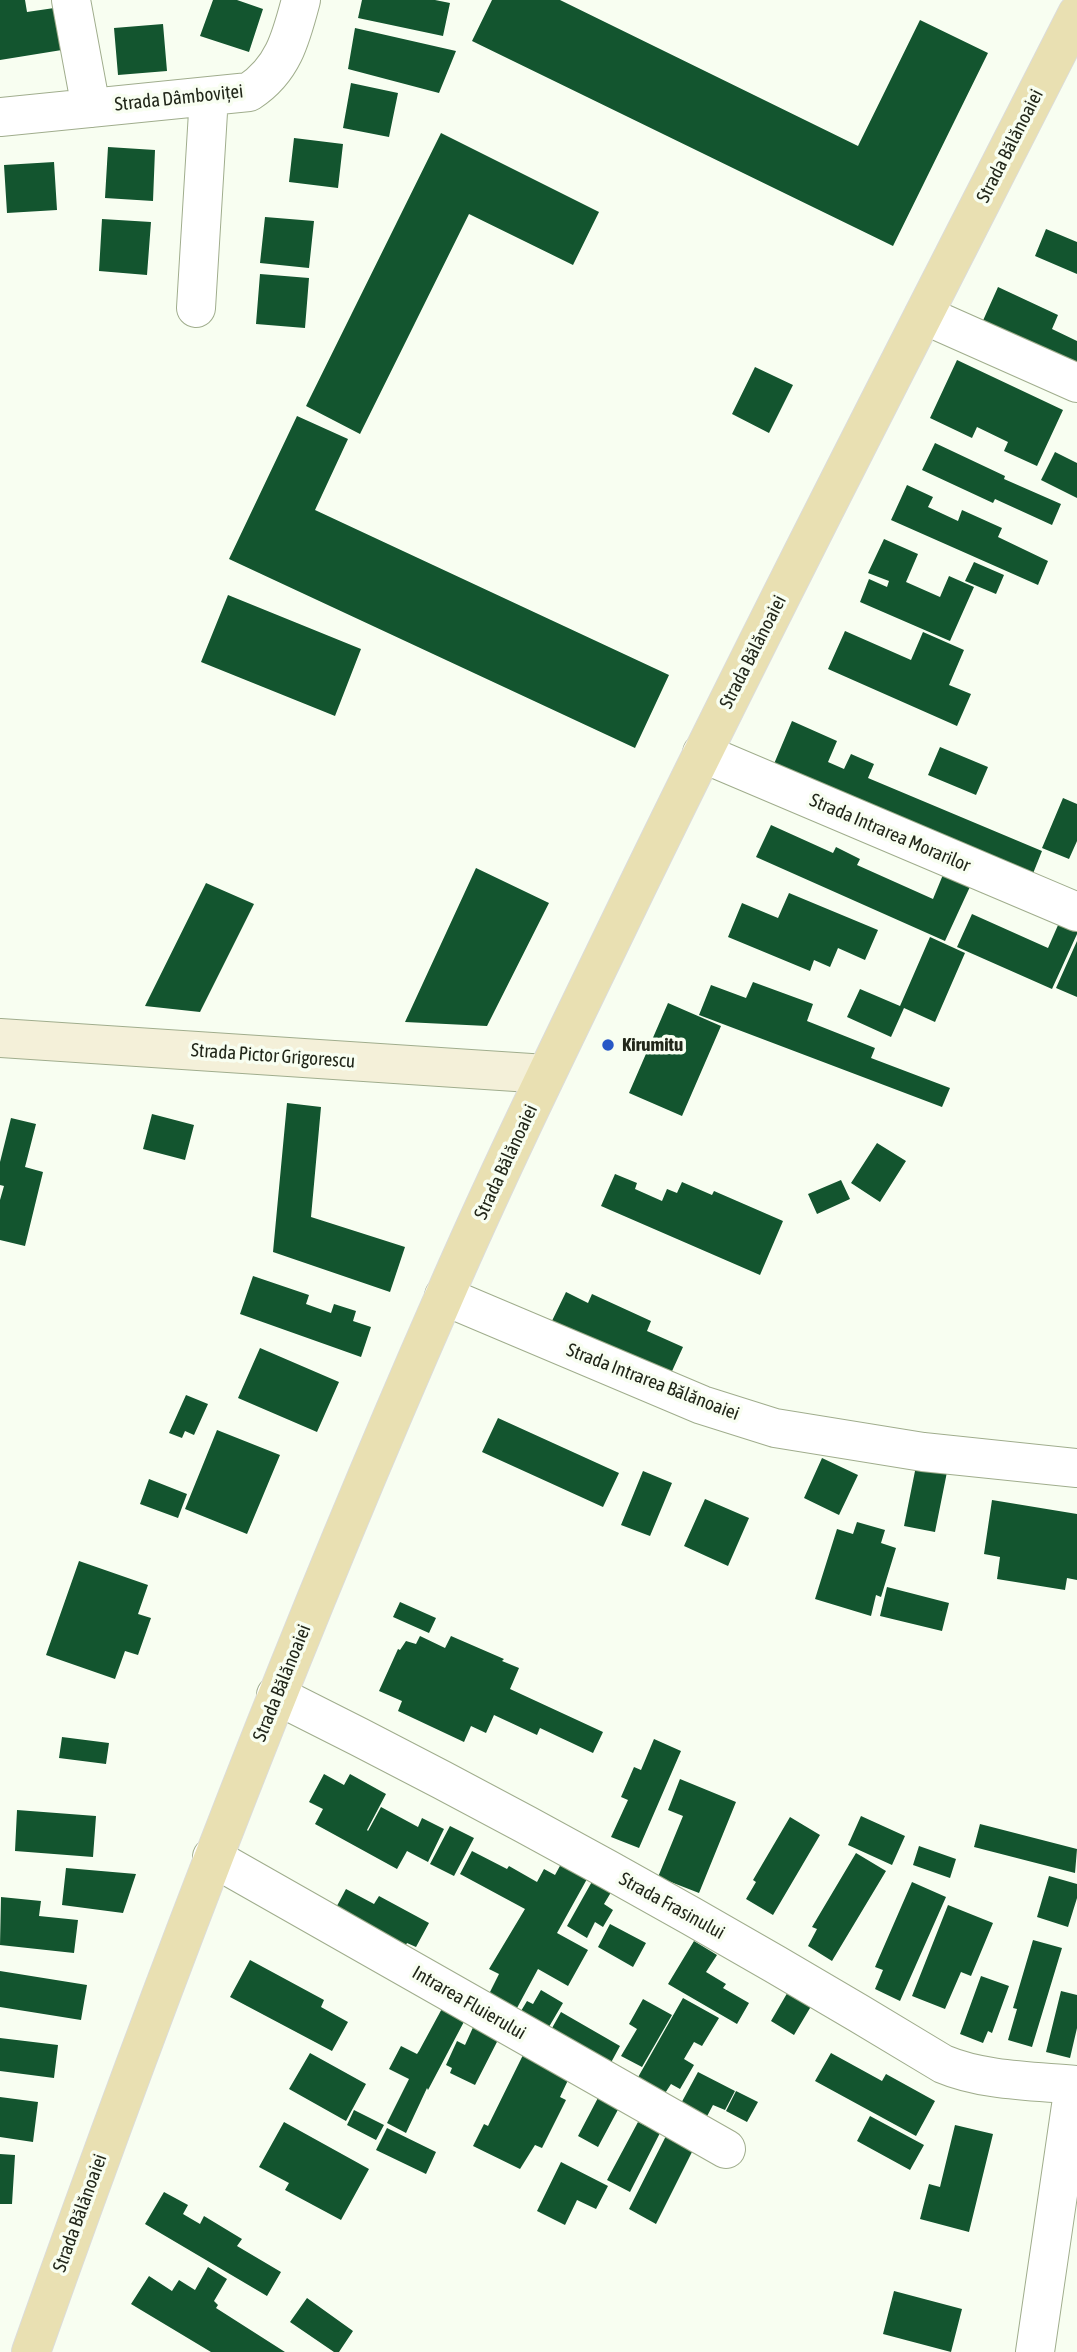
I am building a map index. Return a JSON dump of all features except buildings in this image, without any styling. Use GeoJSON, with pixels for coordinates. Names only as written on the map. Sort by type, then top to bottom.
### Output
{"type":"FeatureCollection","features":[{"type":"Feature","properties":{"kind":"main road","name":"Strada Bălănoaiei"},"geometry":{"type":"LineString","coordinates":[[31,2352],[212,1857],[276,1695],[444,1296],[546,1074],[702,753],[1077,15]]}},
{"type":"Feature","properties":{"kind":"street"},"geometry":{"type":"LineString","coordinates":[[71,0],[91,108]]}},
{"type":"Feature","properties":{"kind":"street","name":"Strada Dâmboviței"},"geometry":{"type":"LineString","coordinates":[[0,117],[249,92],[264,82],[280,63],[301,0]]}},
{"type":"Feature","properties":{"kind":"street"},"geometry":{"type":"LineString","coordinates":[[196,308],[209,96]]}},
{"type":"Feature","properties":{"kind":"street"},"geometry":{"type":"LineString","coordinates":[[924,315],[1077,383]]}},
{"type":"Feature","properties":{"kind":"street","name":"Strada Intrarea Morarilor"},"geometry":{"type":"LineString","coordinates":[[702,753],[1077,912]]}},
{"type":"Feature","properties":{"kind":"street","name":"Strada Pictor Grigorescu"},"geometry":{"type":"LineString","coordinates":[[0,1038],[546,1074]]}},
{"type":"Feature","properties":{"kind":"street","name":"Strada Intrarea Bălănoaiei"},"geometry":{"type":"LineString","coordinates":[[444,1296],[702,1405],[775,1428],[923,1452],[1077,1468]]}},
{"type":"Feature","properties":{"kind":"street","name":"Strada Frasinului"},"geometry":{"type":"LineString","coordinates":[[276,1695],[695,1919],[825,1992],[943,2064],[978,2073],[1076,2085]]}},
{"type":"Feature","properties":{"kind":"street","name":"Intrarea Fluierului"},"geometry":{"type":"LineString","coordinates":[[212,1857],[726,2149]]}},
{"type":"Feature","properties":{"kind":"street"},"geometry":{"type":"LineString","coordinates":[[1035,2352],[1076,2085]]}},
{"type":"Feature","properties":{"kind":"place","name":"Kirumitu"},"geometry":{"type":"Point","coordinates":[608,1045]}}]}
